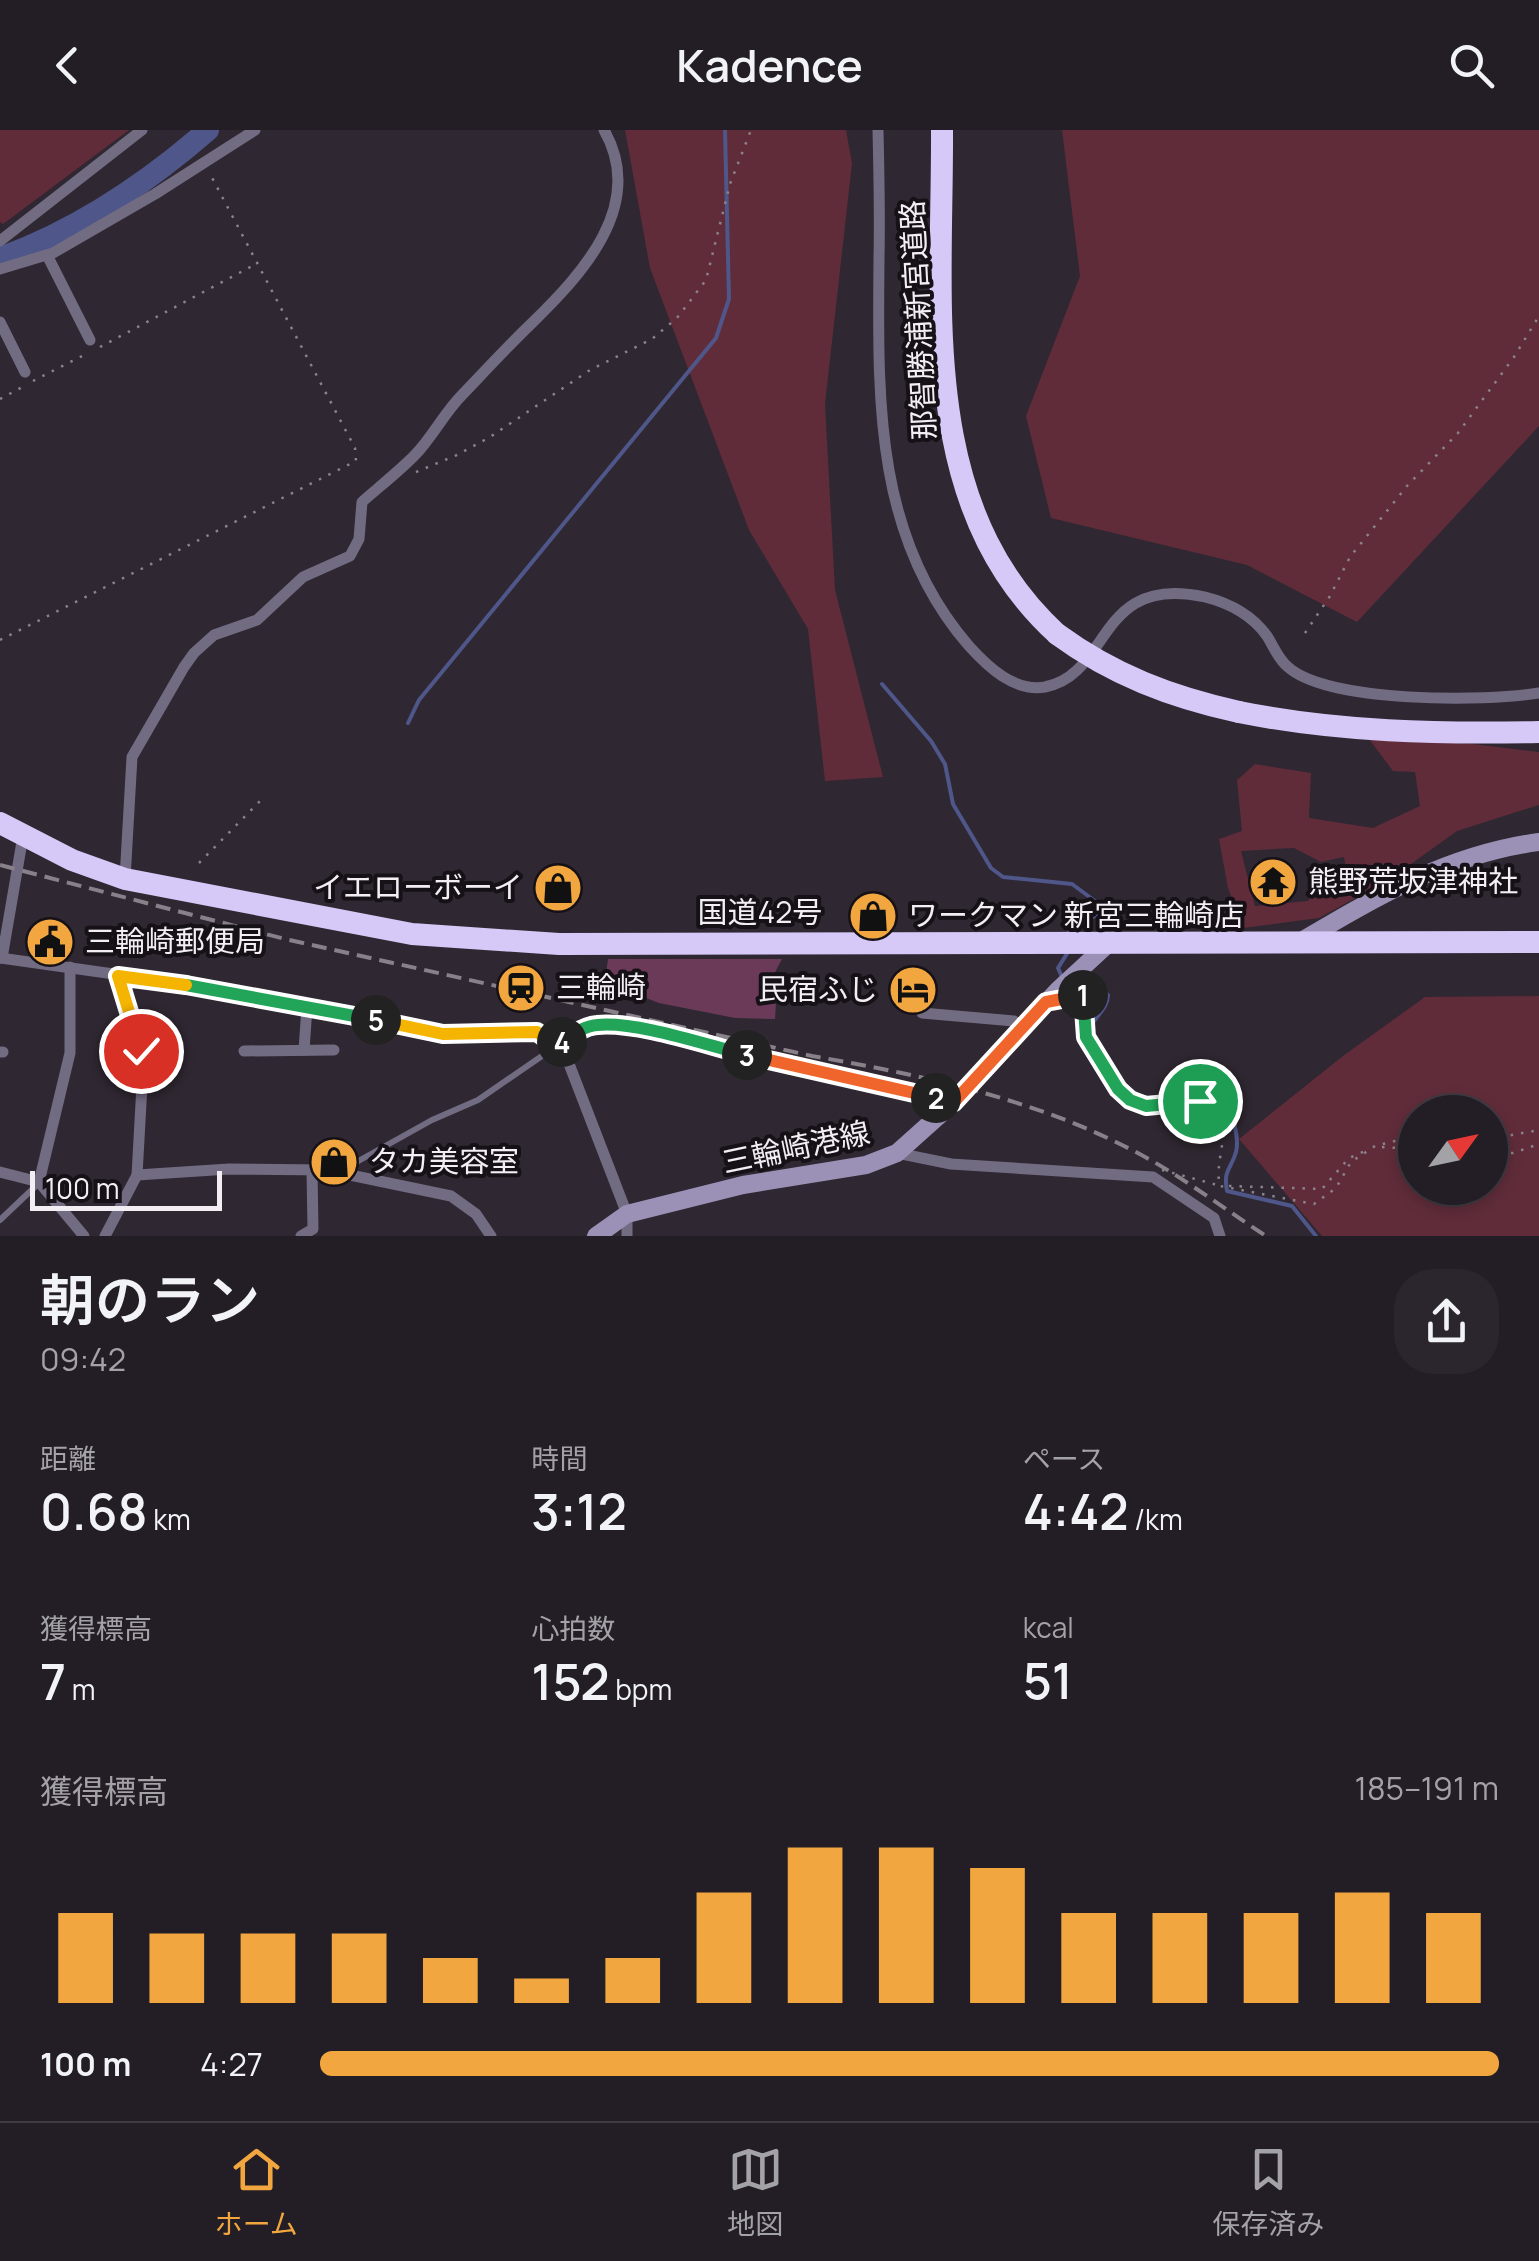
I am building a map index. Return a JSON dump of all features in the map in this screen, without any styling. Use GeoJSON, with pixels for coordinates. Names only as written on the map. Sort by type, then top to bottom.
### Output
{"type":"FeatureCollection","features":[{"type":"Feature","properties":{"kind":"highway","name":"那智勝浦新宮道路"},"geometry":{"type":"LineString","coordinates":[[942,130],[948,412],[958,464],[976,523],[1020,597],[1057,634],[1111,670],[1191,702],[1356,730],[1539,732]]}},
{"type":"Feature","properties":{"kind":"highway","name":"国道42号"},"geometry":{"type":"LineString","coordinates":[[0,823],[72,860],[125,879],[412,934],[498,941],[1539,942]]}},
{"type":"Feature","properties":{"kind":"main road"},"geometry":{"type":"LineString","coordinates":[[1298,943],[1414,877],[1484,851],[1539,842]]}},
{"type":"Feature","properties":{"kind":"main road","name":"三輪崎港線"},"geometry":{"type":"LineString","coordinates":[[596,1236],[627,1214],[743,1185],[866,1165],[897,1153],[954,1102],[1052,996],[1109,943]]}},
{"type":"Feature","properties":{"kind":"street"},"geometry":{"type":"LineString","coordinates":[[0,241],[142,130]]}},
{"type":"Feature","properties":{"kind":"street"},"geometry":{"type":"LineString","coordinates":[[0,269],[47,254],[155,194],[255,130]]}},
{"type":"Feature","properties":{"kind":"street"},"geometry":{"type":"LineString","coordinates":[[125,879],[132,757],[184,666],[214,635],[256,620],[303,577],[350,556],[360,539],[362,502],[416,455],[455,402],[564,294],[585,267],[609,224],[617,194],[618,170],[604,130]]}},
{"type":"Feature","properties":{"kind":"street"},"geometry":{"type":"LineString","coordinates":[[878,130],[878,385],[891,486],[900,521],[941,609],[988,665],[1018,685],[1043,687],[1058,683],[1077,671],[1115,619],[1129,608],[1151,597],[1184,594],[1219,601],[1252,618],[1290,670],[1307,680],[1418,696],[1481,699],[1539,693]]}},
{"type":"Feature","properties":{"kind":"street"},"geometry":{"type":"LineString","coordinates":[[47,254],[90,340]]}},
{"type":"Feature","properties":{"kind":"street"},"geometry":{"type":"LineString","coordinates":[[0,322],[25,372]]}},
{"type":"Feature","properties":{"kind":"street"},"geometry":{"type":"LineString","coordinates":[[24,836],[1,958],[213,988],[443,1034],[537,1032],[566,1056],[627,1214],[627,1236]]}},
{"type":"Feature","properties":{"kind":"street"},"geometry":{"type":"LineString","coordinates":[[40,1182],[70,1053],[70,968]]}},
{"type":"Feature","properties":{"kind":"street"},"geometry":{"type":"LineString","coordinates":[[105,1236],[137,1175],[141,1051],[118,976]]}},
{"type":"Feature","properties":{"kind":"street"},"geometry":{"type":"LineString","coordinates":[[304,1050],[308,1007]]}},
{"type":"Feature","properties":{"kind":"street"},"geometry":{"type":"LineString","coordinates":[[922,1013],[1014,1021],[1023,1027]]}},
{"type":"Feature","properties":{"kind":"street"},"geometry":{"type":"LineString","coordinates":[[556,1046],[576,1032],[596,1025]]}},
{"type":"Feature","properties":{"kind":"street"},"geometry":{"type":"LineString","coordinates":[[244,1051],[334,1050]]}},
{"type":"Feature","properties":{"kind":"street"},"geometry":{"type":"LineString","coordinates":[[897,1153],[951,1164],[1153,1178],[1214,1218],[1220,1236]]}},
{"type":"Feature","properties":{"kind":"street"},"geometry":{"type":"LineString","coordinates":[[137,1175],[229,1169],[346,1174],[451,1196],[476,1214],[491,1236]]}},
{"type":"Feature","properties":{"kind":"street"},"geometry":{"type":"LineString","coordinates":[[301,1236],[312,1229],[312,1170]]}},
{"type":"Feature","properties":{"kind":"street"},"geometry":{"type":"LineString","coordinates":[[0,1172],[40,1182],[84,1236]]}},
{"type":"Feature","properties":{"kind":"lane"},"geometry":{"type":"LineString","coordinates":[[596,1025],[633,1028],[954,1102]]}},
{"type":"Feature","properties":{"kind":"lane"},"geometry":{"type":"LineString","coordinates":[[346,1174],[354,1164],[432,1120],[478,1100],[556,1046]]}},
{"type":"Feature","properties":{"kind":"lane"},"geometry":{"type":"LineString","coordinates":[[0,1220],[40,1182]]}},
{"type":"Feature","properties":{"kind":"path"},"geometry":{"type":"LineString","coordinates":[[398,470],[409,474],[458,455],[590,370],[652,339],[677,318],[706,280],[730,184],[750,130]]}},
{"type":"Feature","properties":{"kind":"path"},"geometry":{"type":"LineString","coordinates":[[0,640],[356,461],[356,448],[203,160]]}},
{"type":"Feature","properties":{"kind":"path"},"geometry":{"type":"LineString","coordinates":[[0,399],[257,263]]}},
{"type":"Feature","properties":{"kind":"path"},"geometry":{"type":"LineString","coordinates":[[1304,632],[1330,596],[1350,557],[1407,486],[1458,434],[1539,316]]}},
{"type":"Feature","properties":{"kind":"path"},"geometry":{"type":"LineString","coordinates":[[199,862],[264,796]]}},
{"type":"Feature","properties":{"kind":"path"},"geometry":{"type":"LineString","coordinates":[[1052,996],[1086,996],[1086,1037],[1118,1089],[1130,1100],[1146,1106],[1210,1100],[1223,1106],[1226,1128],[1216,1174],[1220,1186]]}},
{"type":"Feature","properties":{"kind":"path"},"geometry":{"type":"LineString","coordinates":[[1508,1136],[1539,1130]]}},
{"type":"Feature","properties":{"kind":"path"},"geometry":{"type":"LineString","coordinates":[[1220,1186],[1322,1189],[1348,1158],[1398,1140]]}},
{"type":"Feature","properties":{"kind":"path"},"geometry":{"type":"LineString","coordinates":[[1508,1153],[1539,1144]]}},
{"type":"Feature","properties":{"kind":"path"},"geometry":{"type":"LineString","coordinates":[[1164,1168],[1220,1186],[1314,1204],[1336,1188],[1351,1162],[1375,1146],[1398,1148]]}},
{"type":"Feature","properties":{"kind":"shaded area"},"geometry":{"type":"Polygon","coordinates":[[[0,130],[129,130],[3,224],[0,130]]]}},
{"type":"Feature","properties":{"kind":"shaded area"},"geometry":{"type":"Polygon","coordinates":[[[625,130],[846,130],[852,163],[825,404],[835,590],[883,777],[825,781],[808,629],[749,530],[650,268],[625,130]]]}},
{"type":"Feature","properties":{"kind":"shaded area"},"geometry":{"type":"Polygon","coordinates":[[[1062,130],[1539,130],[1539,426],[1357,622],[1247,565],[1051,518],[1026,416],[1080,276],[1062,130]]]}},
{"type":"Feature","properties":{"kind":"shaded area"},"geometry":{"type":"Polygon","coordinates":[[[1369,739],[1539,752],[1539,805],[1457,831],[1390,879],[1319,918],[1243,928],[1228,888],[1219,839],[1242,831],[1237,780],[1255,764],[1311,773],[1309,818],[1373,828],[1420,806],[1415,772],[1393,771],[1369,739]],[[1294,848],[1241,851],[1255,906],[1308,901],[1324,871],[1346,868],[1344,857],[1321,862],[1294,848]]]}},
{"type":"Feature","properties":{"kind":"shaded area"},"geometry":{"type":"Polygon","coordinates":[[[1539,996],[1539,1236],[1322,1236],[1239,1139],[1425,997],[1539,996]]]}},
{"type":"Feature","properties":{"kind":"building"},"geometry":{"type":"Polygon","coordinates":[[[1259,876],[1282,884],[1277,901],[1253,894],[1259,876]]]}},
{"type":"Feature","properties":{"kind":"building"},"geometry":{"type":"Polygon","coordinates":[[[608,959],[782,959],[769,984],[776,1003],[775,1019],[735,1018],[659,1003],[605,982],[608,959]]]}},
{"type":"Feature","properties":{"kind":"waterway"},"geometry":{"type":"LineString","coordinates":[[0,258],[57,234],[110,204],[208,130]]}},
{"type":"Feature","properties":{"kind":"waterway"},"geometry":{"type":"LineString","coordinates":[[408,723],[419,700],[716,338],[729,299],[725,130]]}},
{"type":"Feature","properties":{"kind":"waterway"},"geometry":{"type":"LineString","coordinates":[[882,684],[931,741],[945,764],[953,804],[991,868],[1003,877],[1072,884],[1099,904],[1099,913],[1069,932]]}},
{"type":"Feature","properties":{"kind":"waterway"},"geometry":{"type":"LineString","coordinates":[[1062,977],[1058,968],[1068,952]]}},
{"type":"Feature","properties":{"kind":"waterway"},"geometry":{"type":"LineString","coordinates":[[1074,985],[1096,986],[1108,995],[1090,1037],[1123,1083],[1136,1094],[1161,1100],[1225,1096],[1237,1139],[1227,1174],[1227,1191],[1292,1206],[1316,1236]]}},
{"type":"Feature","properties":{"kind":"railway"},"geometry":{"type":"LineString","coordinates":[[0,865],[285,939],[975,1090],[1054,1116],[1148,1158],[1266,1236]]}},
{"type":"Feature","properties":{"kind":"place","name":"熊野荒坂津神社"},"geometry":{"type":"Point","coordinates":[1273,882]}},
{"type":"Feature","properties":{"kind":"place","name":"イエローボーイ"},"geometry":{"type":"Point","coordinates":[558,888]}},
{"type":"Feature","properties":{"kind":"place","name":"ワークマン 新宮三輪崎店"},"geometry":{"type":"Point","coordinates":[873,916]}},
{"type":"Feature","properties":{"kind":"place","name":"三輪崎郵便局"},"geometry":{"type":"Point","coordinates":[50,942]}},
{"type":"Feature","properties":{"kind":"place","name":"三輪崎"},"geometry":{"type":"Point","coordinates":[521,988]}},
{"type":"Feature","properties":{"kind":"place","name":"民宿ふじ"},"geometry":{"type":"Point","coordinates":[913,990]}},
{"type":"Feature","properties":{"kind":"place","name":"タカ美容室"},"geometry":{"type":"Point","coordinates":[334,1162]}},
{"type":"Feature","properties":{"kind":"route"},"geometry":{"type":"LineString","coordinates":[[141,1051],[118,976],[213,988],[443,1034],[537,1032],[556,1046],[576,1032],[596,1025],[633,1028],[954,1102],[1046,1002],[1079,993],[1086,996],[1086,1037],[1118,1089],[1130,1100],[1146,1106],[1200,1101]]}}]}
